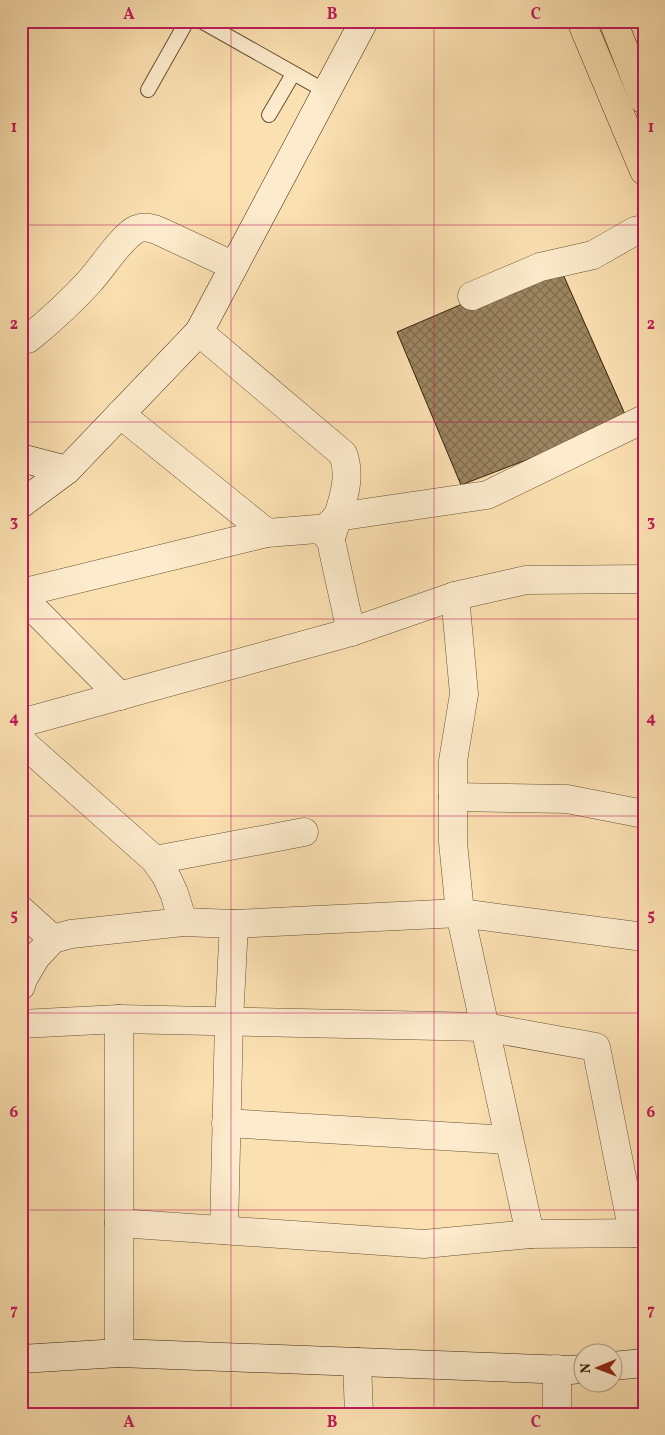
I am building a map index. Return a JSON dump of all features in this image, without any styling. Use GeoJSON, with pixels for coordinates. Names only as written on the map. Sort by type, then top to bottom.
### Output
{"type":"FeatureCollection","features":[{"type":"Feature","properties":{"kind":"main road"},"geometry":{"type":"LineString","coordinates":[[581,21],[644,171]]}},
{"type":"Feature","properties":{"kind":"main road"},"geometry":{"type":"LineString","coordinates":[[613,21],[644,100]]}},
{"type":"Feature","properties":{"kind":"street"},"geometry":{"type":"LineString","coordinates":[[21,504],[67,470],[199,332],[364,21]]}},
{"type":"Feature","properties":{"kind":"street"},"geometry":{"type":"LineString","coordinates":[[21,340],[28,339],[61,312],[129,234],[139,228],[159,230],[234,266]]}},
{"type":"Feature","properties":{"kind":"street"},"geometry":{"type":"LineString","coordinates":[[472,296],[540,267],[593,255],[635,231],[644,230]]}},
{"type":"Feature","properties":{"kind":"street"},"geometry":{"type":"LineString","coordinates":[[199,332],[344,454],[348,480],[330,530],[351,632]]}},
{"type":"Feature","properties":{"kind":"street"},"geometry":{"type":"LineString","coordinates":[[120,414],[267,533]]}},
{"type":"Feature","properties":{"kind":"street"},"geometry":{"type":"LineString","coordinates":[[21,595],[267,533],[317,529],[330,530],[487,495],[644,419]]}},
{"type":"Feature","properties":{"kind":"street"},"geometry":{"type":"LineString","coordinates":[[21,458],[67,470]]}},
{"type":"Feature","properties":{"kind":"street"},"geometry":{"type":"LineString","coordinates":[[21,723],[351,632],[456,596],[526,580],[644,579]]}},
{"type":"Feature","properties":{"kind":"street"},"geometry":{"type":"LineString","coordinates":[[21,595],[120,696]]}},
{"type":"Feature","properties":{"kind":"street"},"geometry":{"type":"LineString","coordinates":[[456,596],[464,694],[453,761],[453,842],[460,914],[530,1234]]}},
{"type":"Feature","properties":{"kind":"street"},"geometry":{"type":"LineString","coordinates":[[21,741],[154,860],[166,876],[174,893],[183,922]]}},
{"type":"Feature","properties":{"kind":"street"},"geometry":{"type":"LineString","coordinates":[[453,797],[567,799],[644,814]]}},
{"type":"Feature","properties":{"kind":"street"},"geometry":{"type":"LineString","coordinates":[[154,860],[304,832]]}},
{"type":"Feature","properties":{"kind":"street"},"geometry":{"type":"LineString","coordinates":[[21,910],[53,939]]}},
{"type":"Feature","properties":{"kind":"street"},"geometry":{"type":"LineString","coordinates":[[21,986],[36,957],[53,939],[71,934],[183,922],[234,924],[460,914],[644,937]]}},
{"type":"Feature","properties":{"kind":"street"},"geometry":{"type":"LineString","coordinates":[[224,1230],[229,1021],[234,924]]}},
{"type":"Feature","properties":{"kind":"street"},"geometry":{"type":"LineString","coordinates":[[119,1019],[119,1353]]}},
{"type":"Feature","properties":{"kind":"street"},"geometry":{"type":"LineString","coordinates":[[21,1024],[119,1019],[485,1027],[596,1047],[639,1233],[530,1234],[424,1244],[119,1223]]}},
{"type":"Feature","properties":{"kind":"street"},"geometry":{"type":"LineString","coordinates":[[226,1123],[510,1140]]}},
{"type":"Feature","properties":{"kind":"street"},"geometry":{"type":"LineString","coordinates":[[21,1359],[119,1353],[570,1369],[557,1414]]}},
{"type":"Feature","properties":{"kind":"street"},"geometry":{"type":"LineString","coordinates":[[357,1362],[359,1414]]}},
{"type":"Feature","properties":{"kind":"street"},"geometry":{"type":"LineString","coordinates":[[622,1365],[644,1363]]}},
{"type":"Feature","properties":{"kind":"lane"},"geometry":{"type":"LineString","coordinates":[[148,90],[187,21]]}},
{"type":"Feature","properties":{"kind":"lane"},"geometry":{"type":"LineString","coordinates":[[201,21],[326,92]]}},
{"type":"Feature","properties":{"kind":"lane"},"geometry":{"type":"LineString","coordinates":[[269,115],[293,74]]}},
{"type":"Feature","properties":{"kind":"building"},"geometry":{"type":"Polygon","coordinates":[[[558,263],[628,421],[461,485],[397,332],[558,263]]]}}]}
